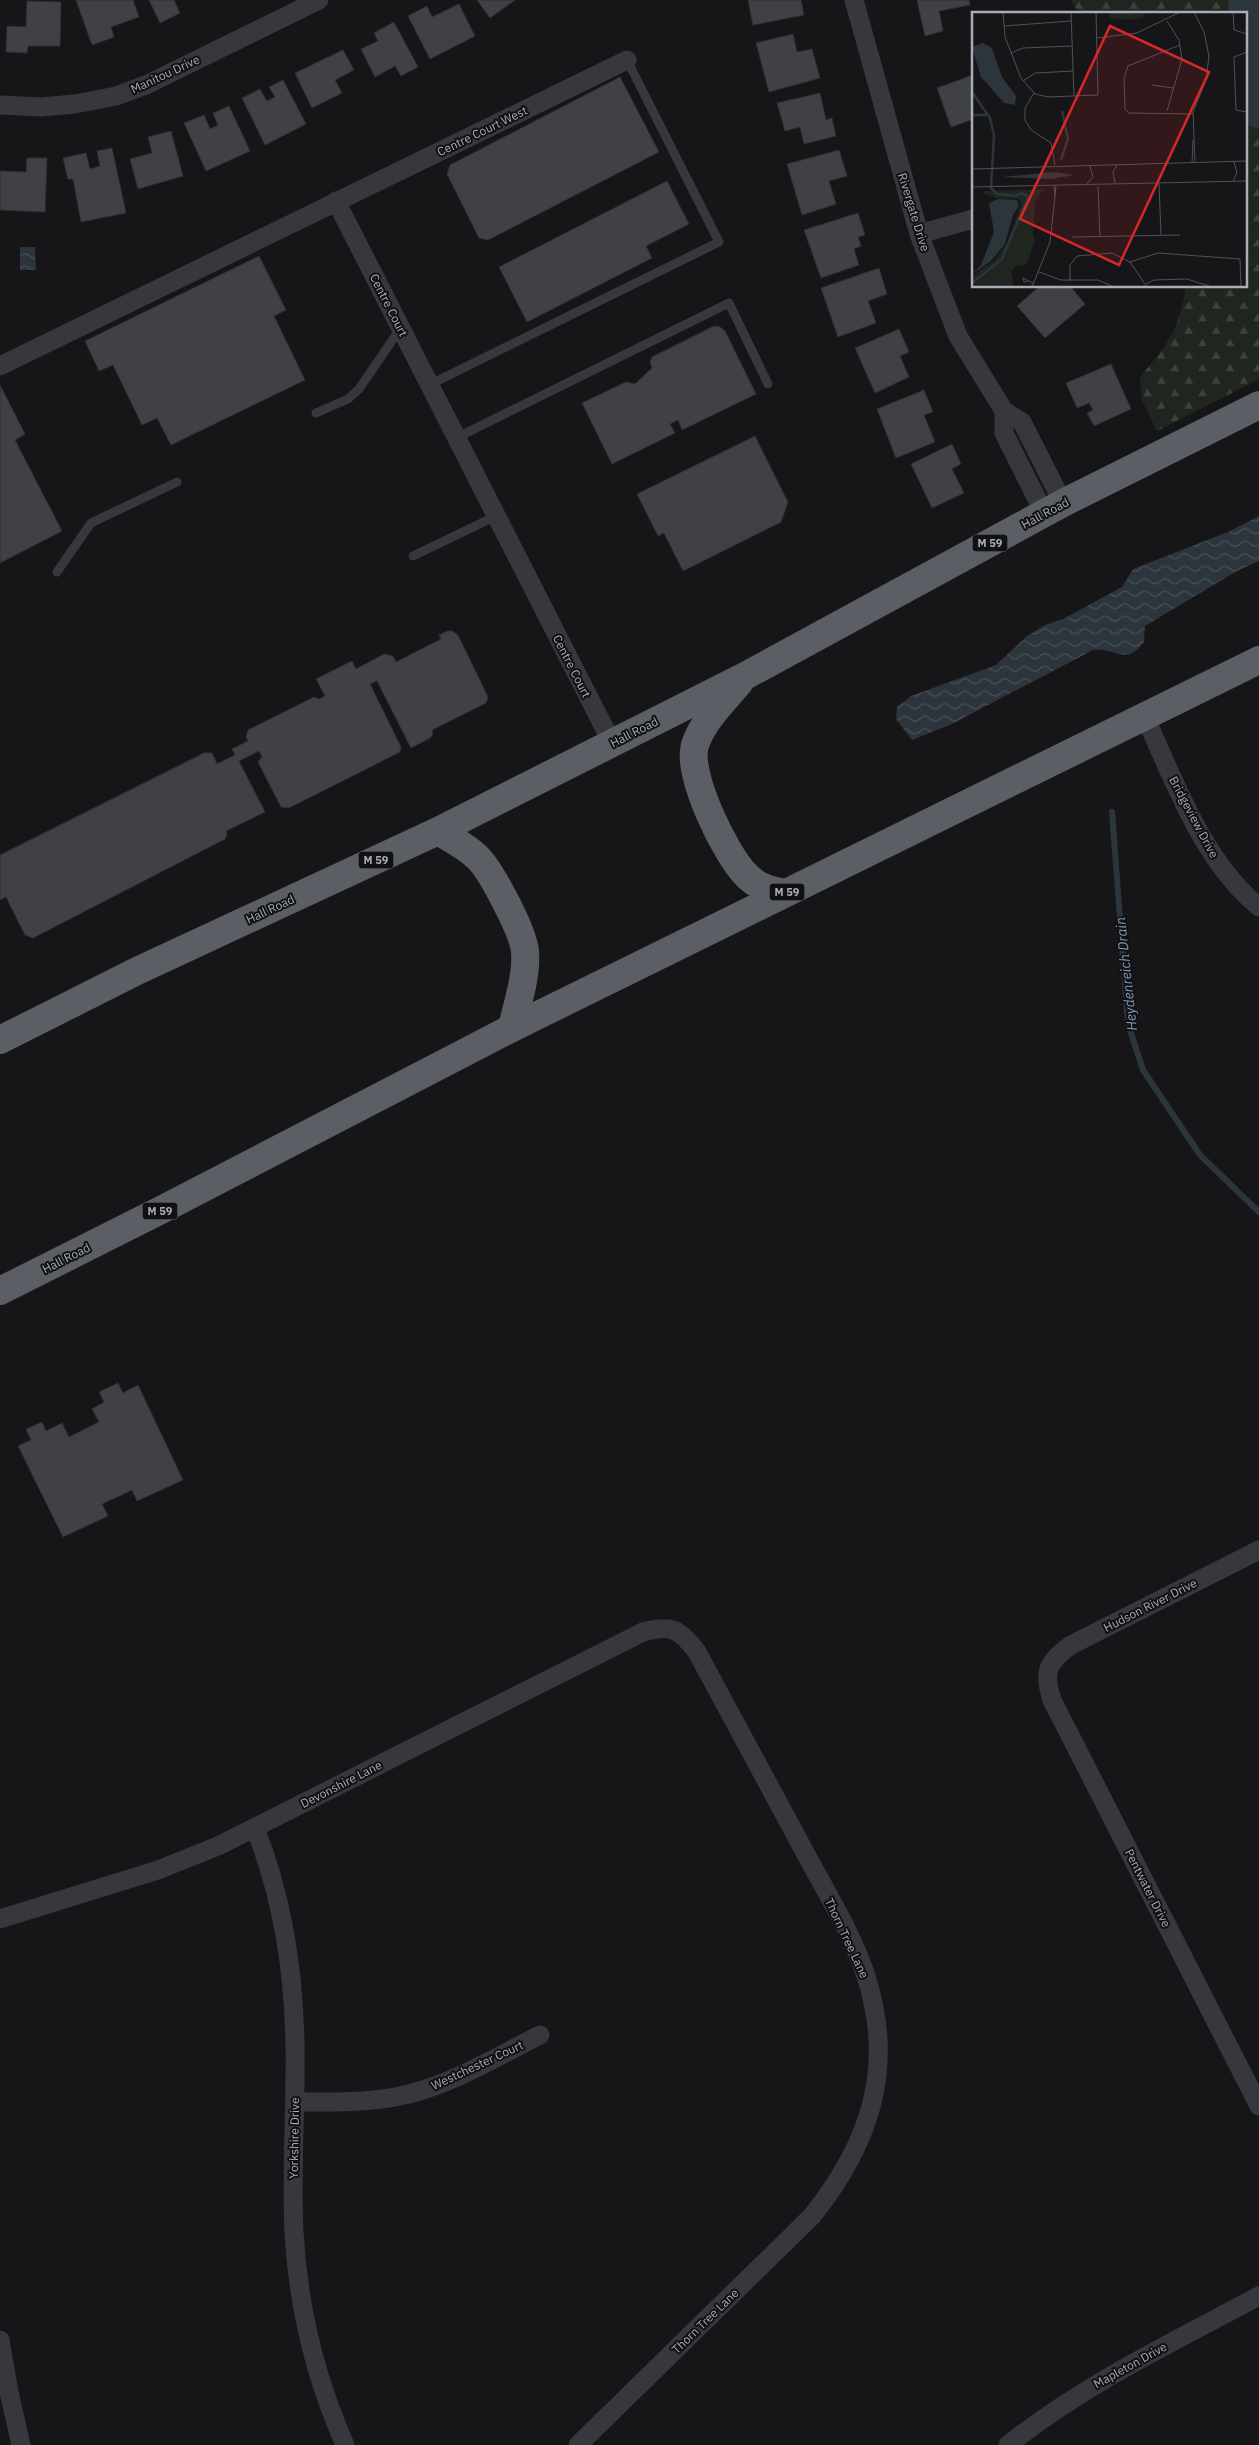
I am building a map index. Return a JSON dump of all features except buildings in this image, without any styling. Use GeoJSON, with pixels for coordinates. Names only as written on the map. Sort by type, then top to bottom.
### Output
{"type":"FeatureCollection","features":[{"type":"Feature","properties":{"kind":"highway","name":"Hall Road"},"geometry":{"type":"LineString","coordinates":[[0,1040],[137,971],[438,831],[745,676],[1054,508],[1259,405]]}},
{"type":"Feature","properties":{"kind":"highway","name":"Hall Road"},"geometry":{"type":"LineString","coordinates":[[0,1291],[161,1210],[512,1028],[1259,660]]}},
{"type":"Feature","properties":{"kind":"highway"},"geometry":{"type":"LineString","coordinates":[[745,676],[703,728],[695,747],[693,766],[698,788],[735,864],[762,888],[784,893]]}},
{"type":"Feature","properties":{"kind":"highway"},"geometry":{"type":"LineString","coordinates":[[438,831],[477,856],[486,867],[520,933],[525,951],[524,973],[512,1028]]}},
{"type":"Feature","properties":{"kind":"street","name":"Manitou Drive"},"geometry":{"type":"LineString","coordinates":[[0,105],[41,107],[75,104],[116,96],[146,85],[319,0]]}},
{"type":"Feature","properties":{"kind":"street","name":"Rivergate Drive"},"geometry":{"type":"LineString","coordinates":[[854,0],[919,234],[958,336],[1004,411],[1022,422],[1054,508]]}},
{"type":"Feature","properties":{"kind":"street","name":"Centre Court West"},"geometry":{"type":"LineString","coordinates":[[336,201],[627,60]]}},
{"type":"Feature","properties":{"kind":"street"},"geometry":{"type":"LineString","coordinates":[[0,366],[336,201]]}},
{"type":"Feature","properties":{"kind":"street","name":"Centre Court"},"geometry":{"type":"LineString","coordinates":[[336,201],[612,743]]}},
{"type":"Feature","properties":{"kind":"street"},"geometry":{"type":"LineString","coordinates":[[919,234],[972,219]]}},
{"type":"Feature","properties":{"kind":"street","name":"Bridgeview Drive"},"geometry":{"type":"LineString","coordinates":[[1145,717],[1186,805],[1216,860],[1233,882],[1259,907]]}},
{"type":"Feature","properties":{"kind":"street","name":"Hudson River Drive"},"geometry":{"type":"LineString","coordinates":[[1047,1668],[1059,1654],[1071,1645],[1259,1550]]}},
{"type":"Feature","properties":{"kind":"street","name":"Devonshire Lane"},"geometry":{"type":"LineString","coordinates":[[0,1919],[166,1867],[255,1828],[643,1632],[658,1628],[673,1628]]}},
{"type":"Feature","properties":{"kind":"street","name":"Thorn Tree Lane"},"geometry":{"type":"LineString","coordinates":[[578,2445],[812,2216],[842,2176],[854,2154],[871,2112],[876,2088],[878,2065],[876,2018],[865,1973],[856,1951],[697,1652],[688,1639],[673,1628]]}},
{"type":"Feature","properties":{"kind":"street","name":"Pentwater Drive"},"geometry":{"type":"LineString","coordinates":[[1047,1668],[1048,1686],[1052,1700],[1259,2106]]}},
{"type":"Feature","properties":{"kind":"street","name":"Yorkshire Drive"},"geometry":{"type":"LineString","coordinates":[[255,1828],[278,1896],[287,1944],[294,2013],[293,2198],[301,2300],[314,2361],[345,2445]]}},
{"type":"Feature","properties":{"kind":"street","name":"Westchester Court"},"geometry":{"type":"LineString","coordinates":[[295,2102],[368,2100],[396,2097],[423,2090],[450,2080],[540,2035]]}},
{"type":"Feature","properties":{"kind":"street","name":"Mapleton Drive"},"geometry":{"type":"LineString","coordinates":[[1008,2445],[1039,2420],[1101,2380],[1259,2296]]}},
{"type":"Feature","properties":{"kind":"street"},"geometry":{"type":"LineString","coordinates":[[0,2340],[21,2445]]}},
{"type":"Feature","properties":{"kind":"lane"},"geometry":{"type":"LineString","coordinates":[[429,385],[719,242],[627,60]]}},
{"type":"Feature","properties":{"kind":"lane"},"geometry":{"type":"LineString","coordinates":[[456,438],[729,303],[768,384]]}},
{"type":"Feature","properties":{"kind":"lane"},"geometry":{"type":"LineString","coordinates":[[316,413],[348,399],[359,390],[400,329]]}},
{"type":"Feature","properties":{"kind":"lane"},"geometry":{"type":"LineString","coordinates":[[56,572],[91,523],[177,482]]}},
{"type":"Feature","properties":{"kind":"lane"},"geometry":{"type":"LineString","coordinates":[[413,556],[496,516]]}},
{"type":"Feature","properties":{"kind":"green space"},"geometry":{"type":"Polygon","coordinates":[[[1071,0],[1259,0],[1259,379],[1157,431],[1142,400],[1140,377],[1171,336],[1180,314],[1186,288],[1246,288],[1246,12],[1078,12],[1071,0]]]}},
{"type":"Feature","properties":{"kind":"water"},"geometry":{"type":"Polygon","coordinates":[[[20,247],[35,247],[36,270],[20,270],[20,247]]]}},
{"type":"Feature","properties":{"kind":"water"},"geometry":{"type":"Polygon","coordinates":[[[1259,516],[1259,561],[1237,571],[1145,626],[1144,642],[1131,653],[1126,655],[1093,650],[952,724],[912,740],[896,719],[897,707],[911,696],[996,665],[1027,636],[1045,625],[1063,619],[1122,587],[1133,569],[1228,532],[1259,516]]]}},
{"type":"Feature","properties":{"kind":"waterway"},"geometry":{"type":"LineString","coordinates":[[1247,0],[1259,109]]}},
{"type":"Feature","properties":{"kind":"waterway","name":"Heydenreich Drain"},"geometry":{"type":"LineString","coordinates":[[1112,812],[1128,1024],[1143,1070],[1200,1155],[1259,1212]]}}]}
